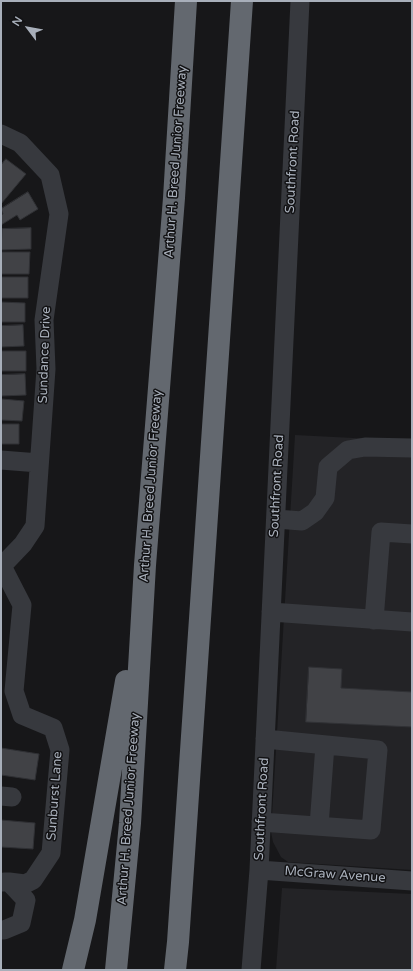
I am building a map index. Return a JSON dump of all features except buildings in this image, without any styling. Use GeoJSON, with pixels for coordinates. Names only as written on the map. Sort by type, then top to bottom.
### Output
{"type":"FeatureCollection","features":[{"type":"Feature","properties":{"kind":"highway","name":"Arthur H. Breed Junior Freeway"},"geometry":{"type":"LineString","coordinates":[[116,970],[130,823],[145,565],[174,198],[186,1]]}},
{"type":"Feature","properties":{"kind":"highway"},"geometry":{"type":"LineString","coordinates":[[175,970],[242,1]]}},
{"type":"Feature","properties":{"kind":"highway"},"geometry":{"type":"LineString","coordinates":[[74,970],[85,920],[145,565]]}},
{"type":"Feature","properties":{"kind":"highway"},"geometry":{"type":"LineString","coordinates":[[178,942],[186,970]]}},
{"type":"Feature","properties":{"kind":"street","name":"Southfront Road"},"geometry":{"type":"LineString","coordinates":[[251,970],[259,870],[300,1]]}},
{"type":"Feature","properties":{"kind":"street","name":"Sundance Drive"},"geometry":{"type":"LineString","coordinates":[[1,134],[20,143],[50,176],[59,214],[44,320],[46,369],[34,526],[23,544],[2,566]]}},
{"type":"Feature","properties":{"kind":"street"},"geometry":{"type":"LineString","coordinates":[[276,519],[302,521],[315,512],[325,498],[328,467],[348,450],[365,447],[412,448]]}},
{"type":"Feature","properties":{"kind":"street"},"geometry":{"type":"LineString","coordinates":[[1,460],[39,464]]}},
{"type":"Feature","properties":{"kind":"street"},"geometry":{"type":"LineString","coordinates":[[374,620],[381,532],[412,534]]}},
{"type":"Feature","properties":{"kind":"street","name":"Sunburst Lane"},"geometry":{"type":"LineString","coordinates":[[2,566],[22,605],[14,691],[10,703],[22,715],[53,728],[60,750],[51,853],[33,880],[25,884],[5,882]]}},
{"type":"Feature","properties":{"kind":"street"},"geometry":{"type":"LineString","coordinates":[[271,612],[412,622]]}},
{"type":"Feature","properties":{"kind":"street"},"geometry":{"type":"LineString","coordinates":[[261,822],[370,830],[378,750],[265,739]]}},
{"type":"Feature","properties":{"kind":"street"},"geometry":{"type":"LineString","coordinates":[[319,826],[325,745]]}},
{"type":"Feature","properties":{"kind":"street","name":"McGraw Avenue"},"geometry":{"type":"LineString","coordinates":[[259,870],[412,881]]}},
{"type":"Feature","properties":{"kind":"street"},"geometry":{"type":"LineString","coordinates":[[1,930],[21,923],[26,900],[5,882]]}},
{"type":"Feature","properties":{"kind":"shaded area"},"geometry":{"type":"Polygon","coordinates":[[[295,435],[412,441],[412,870],[288,862],[281,857],[273,842],[271,832],[295,435]]]}},
{"type":"Feature","properties":{"kind":"shaded area"},"geometry":{"type":"Polygon","coordinates":[[[282,888],[412,894],[412,970],[276,970],[282,888]]]}}]}
